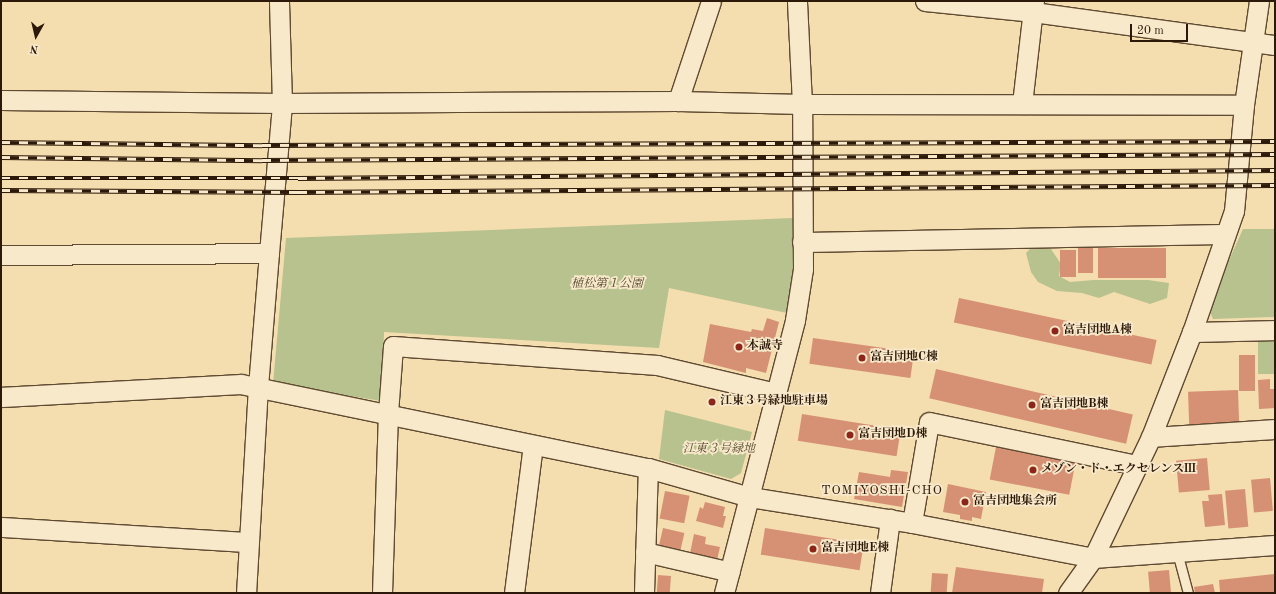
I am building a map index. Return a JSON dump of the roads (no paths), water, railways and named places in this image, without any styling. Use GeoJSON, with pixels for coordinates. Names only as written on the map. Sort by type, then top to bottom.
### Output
{"type":"FeatureCollection","features":[{"type":"Feature","properties":{"kind":"street"},"geometry":{"type":"LineString","coordinates":[[246,593],[258,386],[282,103],[278,1]]}},
{"type":"Feature","properties":{"kind":"street"},"geometry":{"type":"LineString","coordinates":[[678,101],[711,1]]}},
{"type":"Feature","properties":{"kind":"street"},"geometry":{"type":"LineString","coordinates":[[724,593],[795,320],[803,269],[802,104],[797,1]]}},
{"type":"Feature","properties":{"kind":"street"},"geometry":{"type":"LineString","coordinates":[[925,1],[1033,7],[1275,45]]}},
{"type":"Feature","properties":{"kind":"street"},"geometry":{"type":"LineString","coordinates":[[1068,593],[1093,558],[1136,465],[1151,438],[1192,332],[1234,211],[1244,105],[1259,1]]}},
{"type":"Feature","properties":{"kind":"street"},"geometry":{"type":"LineString","coordinates":[[1022,104],[1033,7]]}},
{"type":"Feature","properties":{"kind":"street"},"geometry":{"type":"LineString","coordinates":[[1,100],[282,103],[678,101],[802,104],[1244,105]]}},
{"type":"Feature","properties":{"kind":"street"},"geometry":{"type":"LineString","coordinates":[[802,242],[1225,234]]}},
{"type":"Feature","properties":{"kind":"street"},"geometry":{"type":"LineString","coordinates":[[1,255],[269,252]]}},
{"type":"Feature","properties":{"kind":"street"},"geometry":{"type":"LineString","coordinates":[[1192,332],[1275,330]]}},
{"type":"Feature","properties":{"kind":"street"},"geometry":{"type":"LineString","coordinates":[[382,593],[388,413],[393,346],[657,365],[775,393]]}},
{"type":"Feature","properties":{"kind":"street"},"geometry":{"type":"LineString","coordinates":[[1,396],[241,384],[258,386],[648,468],[750,497],[890,519],[1093,558],[1275,545]]}},
{"type":"Feature","properties":{"kind":"street"},"geometry":{"type":"LineString","coordinates":[[912,523],[929,422],[1136,465]]}},
{"type":"Feature","properties":{"kind":"street"},"geometry":{"type":"LineString","coordinates":[[1151,438],[1275,429]]}},
{"type":"Feature","properties":{"kind":"street"},"geometry":{"type":"LineString","coordinates":[[514,593],[533,445]]}},
{"type":"Feature","properties":{"kind":"street"},"geometry":{"type":"LineString","coordinates":[[644,593],[648,468]]}},
{"type":"Feature","properties":{"kind":"street"},"geometry":{"type":"LineString","coordinates":[[880,593],[890,519]]}},
{"type":"Feature","properties":{"kind":"street"},"geometry":{"type":"LineString","coordinates":[[1,527],[249,542]]}},
{"type":"Feature","properties":{"kind":"street"},"geometry":{"type":"LineString","coordinates":[[645,552],[730,572]]}},
{"type":"Feature","properties":{"kind":"lane"},"geometry":{"type":"LineString","coordinates":[[1177,552],[1188,593]]}},
{"type":"Feature","properties":{"kind":"railway"},"geometry":{"type":"LineString","coordinates":[[1,142],[262,145],[1275,141]]}},
{"type":"Feature","properties":{"kind":"railway"},"geometry":{"type":"LineString","coordinates":[[1,157],[262,160],[1275,154]]}},
{"type":"Feature","properties":{"kind":"railway"},"geometry":{"type":"LineString","coordinates":[[1,178],[298,178],[1275,170]]}},
{"type":"Feature","properties":{"kind":"railway"},"geometry":{"type":"LineString","coordinates":[[1,190],[298,192],[1275,185]]}},
{"type":"Feature","properties":{"kind":"place","name":"富吉団地A棟"},"geometry":{"type":"Point","coordinates":[1055,331]}},
{"type":"Feature","properties":{"kind":"place","name":"本誠寺"},"geometry":{"type":"Point","coordinates":[739,347]}},
{"type":"Feature","properties":{"kind":"place","name":"富吉団地C棟"},"geometry":{"type":"Point","coordinates":[862,358]}},
{"type":"Feature","properties":{"kind":"place","name":"江東３号緑地駐車場"},"geometry":{"type":"Point","coordinates":[712,402]}},
{"type":"Feature","properties":{"kind":"place","name":"富吉団地B棟"},"geometry":{"type":"Point","coordinates":[1032,405]}},
{"type":"Feature","properties":{"kind":"place","name":"富吉団地D棟"},"geometry":{"type":"Point","coordinates":[850,435]}},
{"type":"Feature","properties":{"kind":"place","name":"メゾン・ド・エクセレンスⅢ"},"geometry":{"type":"Point","coordinates":[1033,470]}},
{"type":"Feature","properties":{"kind":"place","name":"冨吉団地集会所"},"geometry":{"type":"Point","coordinates":[965,502]}},
{"type":"Feature","properties":{"kind":"place","name":"富吉団地E棟"},"geometry":{"type":"Point","coordinates":[813,549]}},
{"type":"Feature","properties":{"kind":"district","name":"TOMIYOSHI-CHO"},"geometry":{"type":"Point","coordinates":[882,491]}},
{"type":"Feature","properties":{"kind":"park label","name":"植松第１公園"},"geometry":{"type":"Point","coordinates":[607,285]}},
{"type":"Feature","properties":{"kind":"park label","name":"江東３号緑地"},"geometry":{"type":"Point","coordinates":[719,450]}}]}
